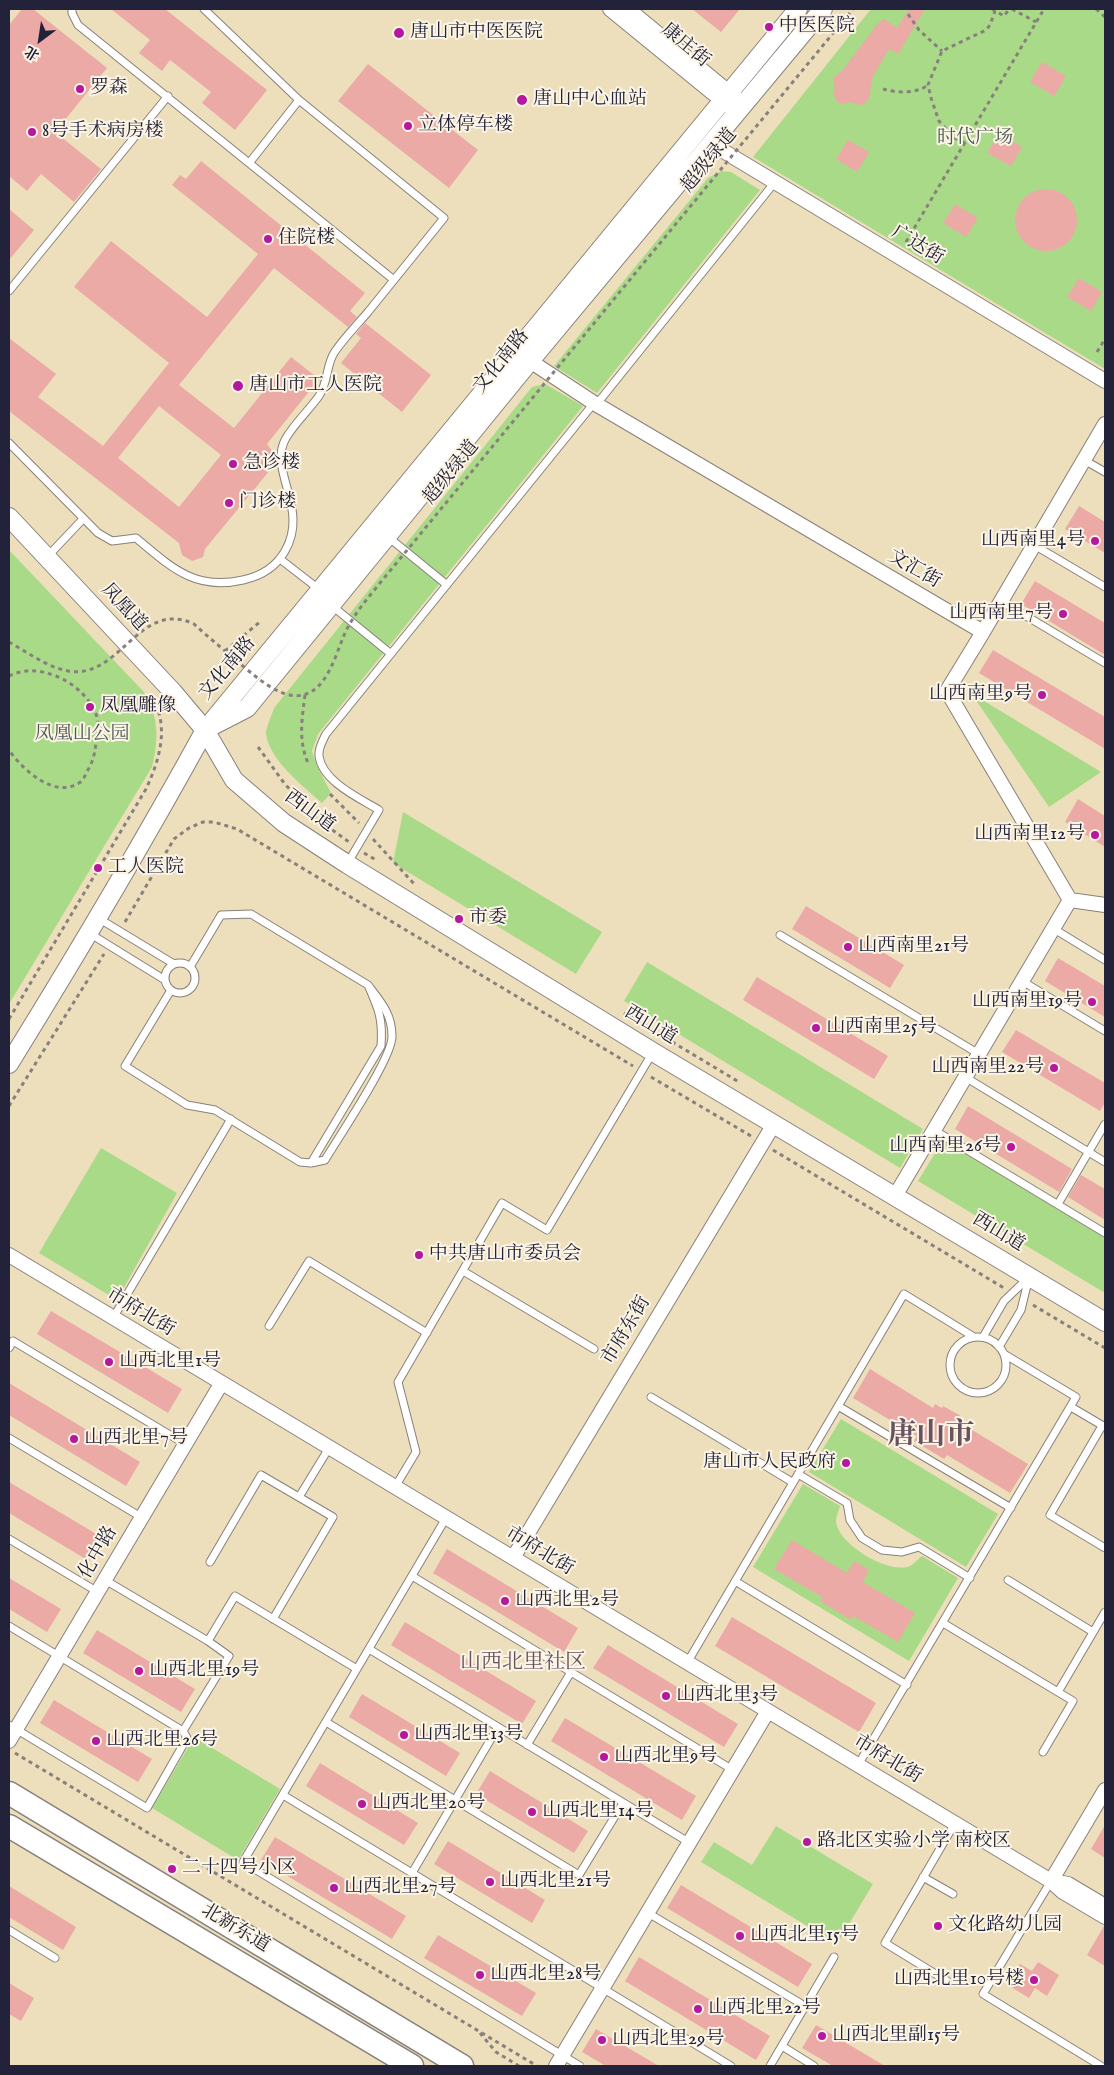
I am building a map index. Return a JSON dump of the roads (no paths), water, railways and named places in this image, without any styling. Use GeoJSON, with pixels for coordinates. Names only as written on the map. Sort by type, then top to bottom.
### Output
{"type":"FeatureCollection","features":[{"type":"Feature","properties":{"kind":"main road","name":"北新东道"},"geometry":{"type":"LineString","coordinates":[[9,1793],[462,2066]]}},
{"type":"Feature","properties":{"kind":"main road","name":"北新东道"},"geometry":{"type":"LineString","coordinates":[[9,1826],[412,2066]]}},
{"type":"Feature","properties":{"kind":"street","name":"康庄街"},"geometry":{"type":"LineString","coordinates":[[610,9],[740,108]]}},
{"type":"Feature","properties":{"kind":"street","name":"康庄街"},"geometry":{"type":"LineString","coordinates":[[628,9],[726,97]]}},
{"type":"Feature","properties":{"kind":"street","name":"文化南路"},"geometry":{"type":"LineString","coordinates":[[9,1064],[94,925],[205,730],[247,708],[326,597],[798,9]]}},
{"type":"Feature","properties":{"kind":"street","name":"文化南路"},"geometry":{"type":"LineString","coordinates":[[326,597],[386,536],[823,9]]}},
{"type":"Feature","properties":{"kind":"street","name":"广达街"},"geometry":{"type":"LineString","coordinates":[[710,143],[1105,381]]}},
{"type":"Feature","properties":{"kind":"street","name":"文汇街"},"geometry":{"type":"LineString","coordinates":[[530,361],[594,403],[983,632]]}},
{"type":"Feature","properties":{"kind":"street"},"geometry":{"type":"LineString","coordinates":[[1070,900],[948,691],[1105,424]]}},
{"type":"Feature","properties":{"kind":"street","name":"凤凰道"},"geometry":{"type":"LineString","coordinates":[[9,517],[170,689],[205,730]]}},
{"type":"Feature","properties":{"kind":"street","name":"西山道"},"geometry":{"type":"LineString","coordinates":[[205,730],[234,780],[284,822],[347,864],[653,1052],[1105,1322]]}},
{"type":"Feature","properties":{"kind":"street"},"geometry":{"type":"LineString","coordinates":[[1070,900],[1105,905]]}},
{"type":"Feature","properties":{"kind":"street"},"geometry":{"type":"LineString","coordinates":[[895,1196],[1070,900]]}},
{"type":"Feature","properties":{"kind":"street","name":"市府东街"},"geometry":{"type":"LineString","coordinates":[[512,1558],[774,1124]]}},
{"type":"Feature","properties":{"kind":"street","name":"市府北街"},"geometry":{"type":"LineString","coordinates":[[9,1256],[955,1823],[1051,1881],[1063,1892],[1105,1917]]}},
{"type":"Feature","properties":{"kind":"street","name":"化中路"},"geometry":{"type":"LineString","coordinates":[[11,1732],[59,1656],[221,1384]]}},
{"type":"Feature","properties":{"kind":"street"},"geometry":{"type":"LineString","coordinates":[[559,2061],[768,1712]]}},
{"type":"Feature","properties":{"kind":"street"},"geometry":{"type":"LineString","coordinates":[[1051,1881],[1105,1790]]}},
{"type":"Feature","properties":{"kind":"street","name":"市府北街"},"geometry":{"type":"LineString","coordinates":[[1051,1881],[1068,1884],[1105,1906]]}},
{"type":"Feature","properties":{"kind":"lane"},"geometry":{"type":"LineString","coordinates":[[72,9],[78,25],[394,280]]}},
{"type":"Feature","properties":{"kind":"lane"},"geometry":{"type":"LineString","coordinates":[[9,443],[98,534],[112,541],[136,538],[176,571],[193,579],[227,583],[248,579],[267,572],[280,560],[290,543],[294,526],[293,506],[282,464],[282,450],[286,438],[320,395],[326,383],[333,354],[444,218],[298,100],[204,9]]}},
{"type":"Feature","properties":{"kind":"lane"},"geometry":{"type":"LineString","coordinates":[[9,291],[168,96]]}},
{"type":"Feature","properties":{"kind":"lane"},"geometry":{"type":"LineString","coordinates":[[250,162],[298,100]]}},
{"type":"Feature","properties":{"kind":"lane"},"geometry":{"type":"LineString","coordinates":[[347,864],[379,810],[329,778],[319,756],[326,734],[594,403],[600,400],[775,182]]}},
{"type":"Feature","properties":{"kind":"lane"},"geometry":{"type":"LineString","coordinates":[[1084,460],[1105,472]]}},
{"type":"Feature","properties":{"kind":"lane"},"geometry":{"type":"LineString","coordinates":[[47,558],[83,519]]}},
{"type":"Feature","properties":{"kind":"lane"},"geometry":{"type":"LineString","coordinates":[[386,536],[447,585]]}},
{"type":"Feature","properties":{"kind":"lane"},"geometry":{"type":"LineString","coordinates":[[1034,544],[1105,587]]}},
{"type":"Feature","properties":{"kind":"lane"},"geometry":{"type":"LineString","coordinates":[[280,560],[391,654]]}},
{"type":"Feature","properties":{"kind":"lane"},"geometry":{"type":"LineString","coordinates":[[1001,601],[1105,663]]}},
{"type":"Feature","properties":{"kind":"lane"},"geometry":{"type":"LineString","coordinates":[[170,990],[125,1066],[188,1105],[215,1110],[300,1162],[311,1163],[325,1160],[387,1057],[392,1037],[386,1008],[368,986],[251,914],[221,915],[190,967]]}},
{"type":"Feature","properties":{"kind":"lane"},"geometry":{"type":"LineString","coordinates":[[94,925],[119,931],[174,964],[190,967],[194,976],[192,986],[189,990],[180,993],[170,990],[165,980],[110,945],[94,925]]}},
{"type":"Feature","properties":{"kind":"lane"},"geometry":{"type":"LineString","coordinates":[[1054,929],[1105,960]]}},
{"type":"Feature","properties":{"kind":"lane"},"geometry":{"type":"LineString","coordinates":[[780,934],[979,1054]]}},
{"type":"Feature","properties":{"kind":"lane"},"geometry":{"type":"LineString","coordinates":[[165,980],[167,970],[174,964]]}},
{"type":"Feature","properties":{"kind":"lane"},"geometry":{"type":"LineString","coordinates":[[1022,981],[1105,1031]]}},
{"type":"Feature","properties":{"kind":"lane"},"geometry":{"type":"LineString","coordinates":[[311,1163],[381,1046],[382,1026],[377,1005],[368,986]]}},
{"type":"Feature","properties":{"kind":"lane"},"geometry":{"type":"LineString","coordinates":[[395,1488],[416,1452],[398,1382],[502,1203],[547,1230],[653,1052]]}},
{"type":"Feature","properties":{"kind":"lane"},"geometry":{"type":"LineString","coordinates":[[965,1077],[1105,1162]]}},
{"type":"Feature","properties":{"kind":"lane"},"geometry":{"type":"LineString","coordinates":[[113,1319],[231,1119]]}},
{"type":"Feature","properties":{"kind":"lane"},"geometry":{"type":"LineString","coordinates":[[1058,1204],[1105,1124]]}},
{"type":"Feature","properties":{"kind":"lane"},"geometry":{"type":"LineString","coordinates":[[934,1130],[1105,1233]]}},
{"type":"Feature","properties":{"kind":"lane"},"geometry":{"type":"LineString","coordinates":[[269,1326],[309,1261],[427,1332]]}},
{"type":"Feature","properties":{"kind":"lane"},"geometry":{"type":"LineString","coordinates":[[463,1271],[594,1349]]}},
{"type":"Feature","properties":{"kind":"lane"},"geometry":{"type":"LineString","coordinates":[[983,1337],[1004,1301],[1029,1277]]}},
{"type":"Feature","properties":{"kind":"lane"},"geometry":{"type":"LineString","coordinates":[[999,1347],[1021,1310],[1029,1277]]}},
{"type":"Feature","properties":{"kind":"lane"},"geometry":{"type":"LineString","coordinates":[[687,1663],[904,1294],[974,1337]]}},
{"type":"Feature","properties":{"kind":"lane"},"geometry":{"type":"LineString","coordinates":[[974,1337],[983,1337],[995,1342],[1004,1354],[1006,1362],[1005,1371],[996,1386],[980,1392],[964,1389],[952,1376],[950,1359],[958,1344],[974,1337]]}},
{"type":"Feature","properties":{"kind":"lane"},"geometry":{"type":"LineString","coordinates":[[9,1348],[13,1341],[185,1444]]}},
{"type":"Feature","properties":{"kind":"lane"},"geometry":{"type":"LineString","coordinates":[[858,1765],[1076,1397],[1004,1354]]}},
{"type":"Feature","properties":{"kind":"lane"},"geometry":{"type":"LineString","coordinates":[[652,1397],[792,1482]]}},
{"type":"Feature","properties":{"kind":"lane"},"geometry":{"type":"LineString","coordinates":[[838,1406],[1011,1508]]}},
{"type":"Feature","properties":{"kind":"lane"},"geometry":{"type":"LineString","coordinates":[[1070,1407],[1104,1427],[1050,1515],[1105,1548]]}},
{"type":"Feature","properties":{"kind":"lane"},"geometry":{"type":"LineString","coordinates":[[9,1438],[141,1517]]}},
{"type":"Feature","properties":{"kind":"lane"},"geometry":{"type":"LineString","coordinates":[[299,1497],[329,1448]]}},
{"type":"Feature","properties":{"kind":"lane"},"geometry":{"type":"LineString","coordinates":[[798,1474],[848,1503],[850,1520],[862,1538],[882,1550],[902,1552],[919,1547],[970,1578]]}},
{"type":"Feature","properties":{"kind":"lane"},"geometry":{"type":"LineString","coordinates":[[210,1562],[261,1475],[333,1517],[273,1619]]}},
{"type":"Feature","properties":{"kind":"lane"},"geometry":{"type":"LineString","coordinates":[[446,1518],[243,1862],[559,2061],[580,2066]]}},
{"type":"Feature","properties":{"kind":"lane"},"geometry":{"type":"LineString","coordinates":[[9,1539],[208,1641],[229,1656],[183,1731]]}},
{"type":"Feature","properties":{"kind":"lane"},"geometry":{"type":"LineString","coordinates":[[412,1576],[733,1770]]}},
{"type":"Feature","properties":{"kind":"lane"},"geometry":{"type":"LineString","coordinates":[[1008,1580],[1094,1632]]}},
{"type":"Feature","properties":{"kind":"lane"},"geometry":{"type":"LineString","coordinates":[[735,1581],[907,1685]]}},
{"type":"Feature","properties":{"kind":"lane"},"geometry":{"type":"LineString","coordinates":[[208,1641],[235,1596],[357,1669]]}},
{"type":"Feature","properties":{"kind":"lane"},"geometry":{"type":"LineString","coordinates":[[1058,1692],[1105,1612]]}},
{"type":"Feature","properties":{"kind":"lane"},"geometry":{"type":"LineString","coordinates":[[943,1624],[1073,1701],[1043,1752]]}},
{"type":"Feature","properties":{"kind":"lane"},"geometry":{"type":"LineString","coordinates":[[9,1626],[183,1731],[187,1738],[147,1808],[11,1732]]}},
{"type":"Feature","properties":{"kind":"lane"},"geometry":{"type":"LineString","coordinates":[[369,1649],[690,1843]]}},
{"type":"Feature","properties":{"kind":"lane"},"geometry":{"type":"LineString","coordinates":[[527,1745],[571,1672]]}},
{"type":"Feature","properties":{"kind":"lane"},"geometry":{"type":"LineString","coordinates":[[326,1722],[579,1875],[623,1803]]}},
{"type":"Feature","properties":{"kind":"lane"},"geometry":{"type":"LineString","coordinates":[[412,1873],[498,1727]]}},
{"type":"Feature","properties":{"kind":"lane"},"geometry":{"type":"LineString","coordinates":[[283,1795],[732,2066]]}},
{"type":"Feature","properties":{"kind":"lane"},"geometry":{"type":"LineString","coordinates":[[947,1981],[885,1943],[955,1823]]}},
{"type":"Feature","properties":{"kind":"lane"},"geometry":{"type":"LineString","coordinates":[[923,1876],[953,1894]]}},
{"type":"Feature","properties":{"kind":"lane"},"geometry":{"type":"LineString","coordinates":[[1051,1881],[983,1994],[1101,2066]]}},
{"type":"Feature","properties":{"kind":"lane"},"geometry":{"type":"LineString","coordinates":[[648,1913],[800,2003]]}},
{"type":"Feature","properties":{"kind":"lane"},"geometry":{"type":"LineString","coordinates":[[9,1930],[55,1958]]}},
{"type":"Feature","properties":{"kind":"lane"},"geometry":{"type":"LineString","coordinates":[[770,2066],[834,1957]]}},
{"type":"Feature","properties":{"kind":"lane"},"geometry":{"type":"LineString","coordinates":[[782,2046],[814,2066]]}},
{"type":"Feature","properties":{"kind":"place","name":"中医医院"},"geometry":{"type":"Point","coordinates":[769,27]}},
{"type":"Feature","properties":{"kind":"place","name":"唐山市中医医院"},"geometry":{"type":"Point","coordinates":[399,33]}},
{"type":"Feature","properties":{"kind":"place","name":"罗森"},"geometry":{"type":"Point","coordinates":[80,89]}},
{"type":"Feature","properties":{"kind":"place","name":"唐山中心血站"},"geometry":{"type":"Point","coordinates":[522,100]}},
{"type":"Feature","properties":{"kind":"place","name":"立体停车楼"},"geometry":{"type":"Point","coordinates":[408,126]}},
{"type":"Feature","properties":{"kind":"place","name":"8号手术病房楼"},"geometry":{"type":"Point","coordinates":[32,132]}},
{"type":"Feature","properties":{"kind":"place","name":"住院楼"},"geometry":{"type":"Point","coordinates":[268,239]}},
{"type":"Feature","properties":{"kind":"place","name":"唐山市工人医院"},"geometry":{"type":"Point","coordinates":[238,386]}},
{"type":"Feature","properties":{"kind":"place","name":"急诊楼"},"geometry":{"type":"Point","coordinates":[233,464]}},
{"type":"Feature","properties":{"kind":"place","name":"门诊楼"},"geometry":{"type":"Point","coordinates":[229,503]}},
{"type":"Feature","properties":{"kind":"place","name":"山西南里4号"},"geometry":{"type":"Point","coordinates":[1095,541]}},
{"type":"Feature","properties":{"kind":"place","name":"山西南里7号"},"geometry":{"type":"Point","coordinates":[1063,614]}},
{"type":"Feature","properties":{"kind":"place","name":"山西南里9号"},"geometry":{"type":"Point","coordinates":[1042,695]}},
{"type":"Feature","properties":{"kind":"place","name":"凤凰雕像"},"geometry":{"type":"Point","coordinates":[90,707]}},
{"type":"Feature","properties":{"kind":"place","name":"山西南里12号"},"geometry":{"type":"Point","coordinates":[1095,835]}},
{"type":"Feature","properties":{"kind":"place","name":"工人医院"},"geometry":{"type":"Point","coordinates":[98,868]}},
{"type":"Feature","properties":{"kind":"place","name":"市委"},"geometry":{"type":"Point","coordinates":[459,919]}},
{"type":"Feature","properties":{"kind":"place","name":"山西南里21号"},"geometry":{"type":"Point","coordinates":[848,947]}},
{"type":"Feature","properties":{"kind":"place","name":"山西南里19号"},"geometry":{"type":"Point","coordinates":[1092,1002]}},
{"type":"Feature","properties":{"kind":"place","name":"山西南里25号"},"geometry":{"type":"Point","coordinates":[816,1028]}},
{"type":"Feature","properties":{"kind":"place","name":"山西南里22号"},"geometry":{"type":"Point","coordinates":[1054,1068]}},
{"type":"Feature","properties":{"kind":"place","name":"山西南里26号"},"geometry":{"type":"Point","coordinates":[1011,1147]}},
{"type":"Feature","properties":{"kind":"place","name":"中共唐山市委员会"},"geometry":{"type":"Point","coordinates":[419,1255]}},
{"type":"Feature","properties":{"kind":"place","name":"山西北里1号"},"geometry":{"type":"Point","coordinates":[109,1362]}},
{"type":"Feature","properties":{"kind":"place","name":"山西北里7号"},"geometry":{"type":"Point","coordinates":[74,1439]}},
{"type":"Feature","properties":{"kind":"place","name":"唐山市人民政府"},"geometry":{"type":"Point","coordinates":[846,1463]}},
{"type":"Feature","properties":{"kind":"place","name":"山西北里2号"},"geometry":{"type":"Point","coordinates":[505,1601]}},
{"type":"Feature","properties":{"kind":"place","name":"山西北里19号"},"geometry":{"type":"Point","coordinates":[139,1671]}},
{"type":"Feature","properties":{"kind":"place","name":"山西北里3号"},"geometry":{"type":"Point","coordinates":[666,1696]}},
{"type":"Feature","properties":{"kind":"place","name":"山西北里13号"},"geometry":{"type":"Point","coordinates":[404,1735]}},
{"type":"Feature","properties":{"kind":"place","name":"山西北里26号"},"geometry":{"type":"Point","coordinates":[96,1741]}},
{"type":"Feature","properties":{"kind":"place","name":"山西北里9号"},"geometry":{"type":"Point","coordinates":[604,1757]}},
{"type":"Feature","properties":{"kind":"place","name":"山西北里20号"},"geometry":{"type":"Point","coordinates":[362,1804]}},
{"type":"Feature","properties":{"kind":"place","name":"山西北里14号"},"geometry":{"type":"Point","coordinates":[532,1812]}},
{"type":"Feature","properties":{"kind":"place","name":"路北区实验小学 南校区"},"geometry":{"type":"Point","coordinates":[807,1842]}},
{"type":"Feature","properties":{"kind":"place","name":"二十四号小区"},"geometry":{"type":"Point","coordinates":[172,1869]}},
{"type":"Feature","properties":{"kind":"place","name":"山西北里21号"},"geometry":{"type":"Point","coordinates":[490,1882]}},
{"type":"Feature","properties":{"kind":"place","name":"山西北里27号"},"geometry":{"type":"Point","coordinates":[334,1888]}},
{"type":"Feature","properties":{"kind":"place","name":"文化路幼儿园"},"geometry":{"type":"Point","coordinates":[938,1926]}},
{"type":"Feature","properties":{"kind":"place","name":"山西北里15号"},"geometry":{"type":"Point","coordinates":[740,1936]}},
{"type":"Feature","properties":{"kind":"place","name":"山西北里28号"},"geometry":{"type":"Point","coordinates":[480,1975]}},
{"type":"Feature","properties":{"kind":"place","name":"山西北里10号楼"},"geometry":{"type":"Point","coordinates":[1034,1980]}},
{"type":"Feature","properties":{"kind":"place","name":"山西北里22号"},"geometry":{"type":"Point","coordinates":[698,2009]}},
{"type":"Feature","properties":{"kind":"place","name":"山西北里副15号"},"geometry":{"type":"Point","coordinates":[822,2036]}},
{"type":"Feature","properties":{"kind":"place","name":"山西北里29号"},"geometry":{"type":"Point","coordinates":[602,2040]}},
{"type":"Feature","properties":{"kind":"district","name":"唐山市"},"geometry":{"type":"Point","coordinates":[931,1437]}},
{"type":"Feature","properties":{"kind":"district","name":"山西北里社区"},"geometry":{"type":"Point","coordinates":[523,1664]}},
{"type":"Feature","properties":{"kind":"park label","name":"时代广场"},"geometry":{"type":"Point","coordinates":[975,139]}},
{"type":"Feature","properties":{"kind":"park label","name":"凤凰山公园"},"geometry":{"type":"Point","coordinates":[82,735]}}]}
